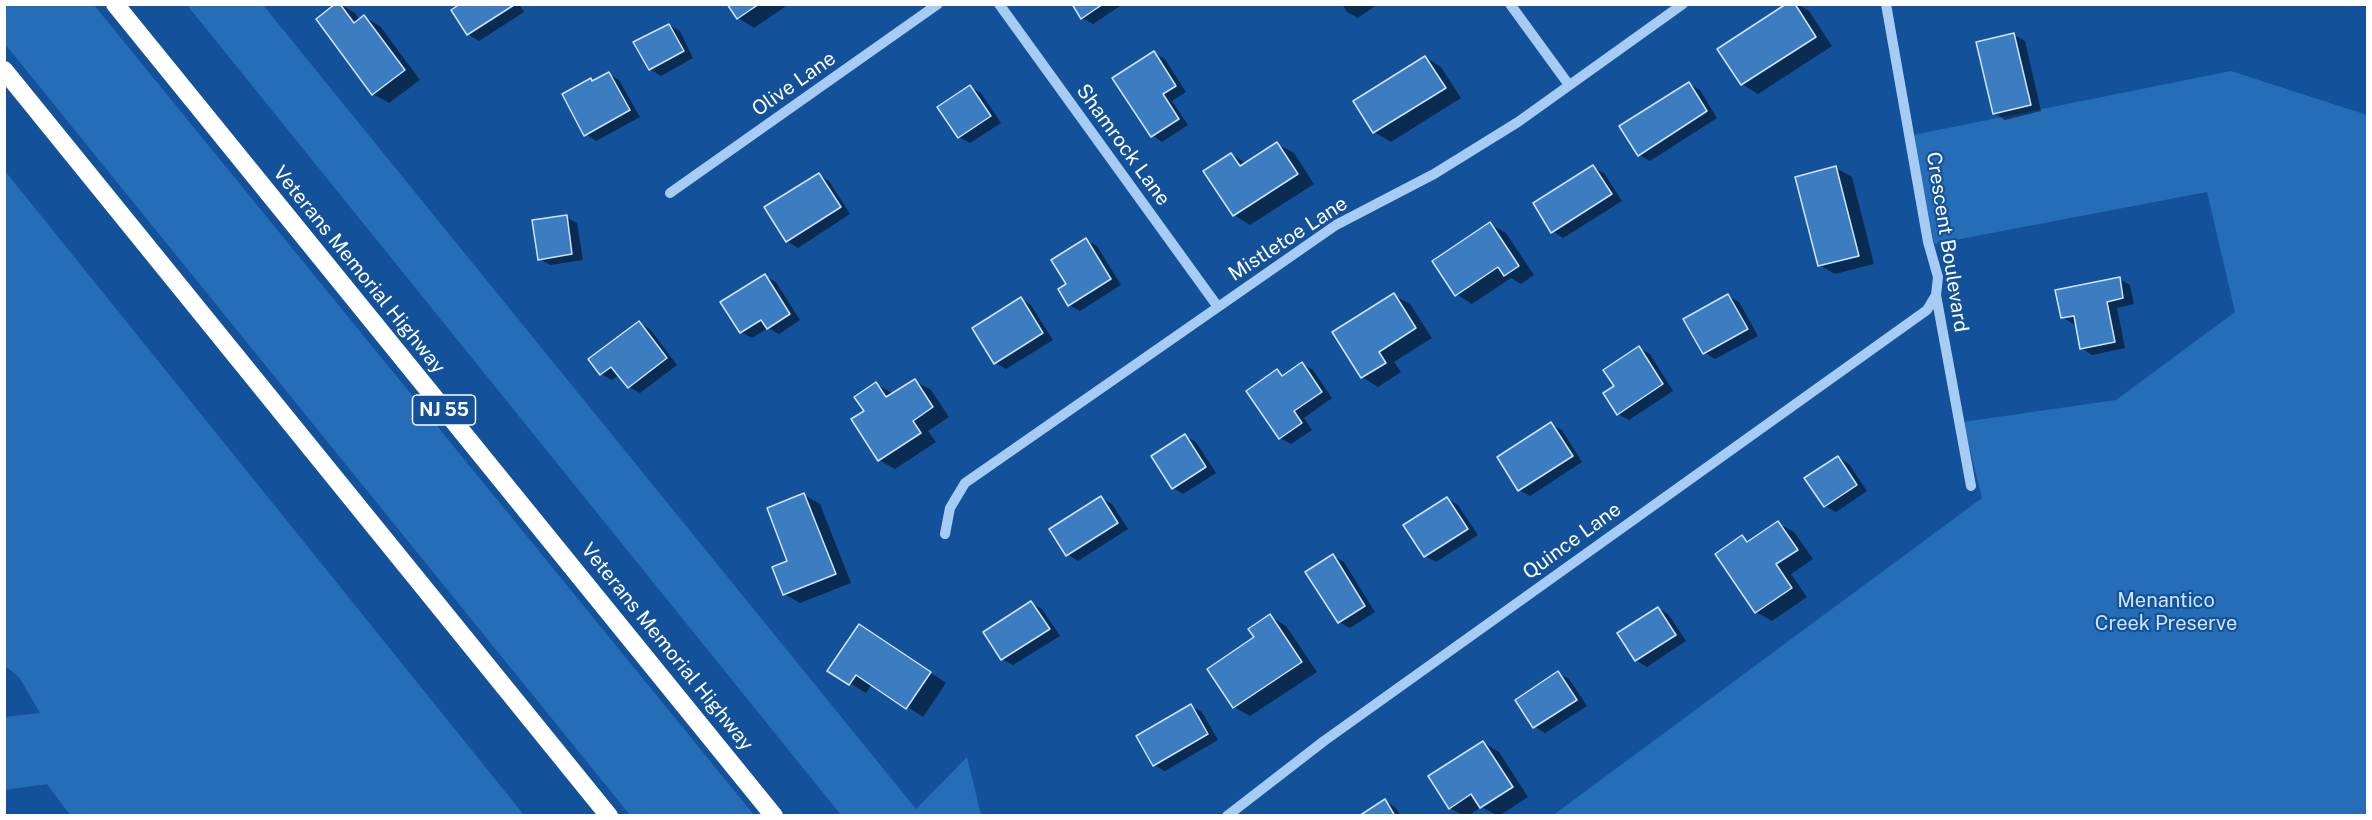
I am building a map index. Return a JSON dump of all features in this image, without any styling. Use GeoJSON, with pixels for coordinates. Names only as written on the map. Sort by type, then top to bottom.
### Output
{"type":"FeatureCollection","features":[{"type":"Feature","properties":{"kind":"highway","name":"Veterans Memorial Highway"},"geometry":{"type":"LineString","coordinates":[[115,4],[774,816]]}},
{"type":"Feature","properties":{"kind":"highway"},"geometry":{"type":"LineString","coordinates":[[4,70],[609,816]]}},
{"type":"Feature","properties":{"kind":"street","name":"Olive Lane"},"geometry":{"type":"LineString","coordinates":[[670,193],[938,4]]}},
{"type":"Feature","properties":{"kind":"street","name":"Shamrock Lane"},"geometry":{"type":"LineString","coordinates":[[999,4],[1218,307]]}},
{"type":"Feature","properties":{"kind":"street"},"geometry":{"type":"LineString","coordinates":[[1510,4],[1569,85]]}},
{"type":"Feature","properties":{"kind":"street","name":"Mistletoe Lane"},"geometry":{"type":"LineString","coordinates":[[945,534],[950,508],[965,483],[1336,225],[1434,174],[1518,122],[1683,4]]}},
{"type":"Feature","properties":{"kind":"street","name":"Crescent Boulevard"},"geometry":{"type":"LineString","coordinates":[[1886,4],[1928,242],[1938,277],[1936,296],[1971,486]]}},
{"type":"Feature","properties":{"kind":"street","name":"Quince Lane"},"geometry":{"type":"LineString","coordinates":[[1227,816],[1324,741],[1927,310],[1936,296]]}},
{"type":"Feature","properties":{"kind":"green space"},"geometry":{"type":"Polygon","coordinates":[[[4,5],[94,5],[754,815],[630,815],[5,44],[4,5]]]}},
{"type":"Feature","properties":{"kind":"green space"},"geometry":{"type":"Polygon","coordinates":[[[187,5],[263,5],[916,809],[967,757],[981,815],[841,815],[187,5]]]}},
{"type":"Feature","properties":{"kind":"green space","name":"Menantico Creek Preserve"},"geometry":{"type":"Polygon","coordinates":[[[2231,71],[2367,115],[2367,815],[1552,816],[1982,498],[1963,422],[2116,400],[2235,312],[2207,192],[1934,244],[1913,135],[2231,71]]]}},
{"type":"Feature","properties":{"kind":"green space"},"geometry":{"type":"Polygon","coordinates":[[[5,171],[524,815],[70,815],[47,784],[5,790],[5,717],[40,713],[19,677],[5,666],[5,171]]]}},
{"type":"Feature","properties":{"kind":"building"},"geometry":{"type":"Polygon","coordinates":[[[335,4],[340,4],[354,23],[364,15],[405,70],[372,95],[316,19],[335,4]]]}},
{"type":"Feature","properties":{"kind":"building"},"geometry":{"type":"Polygon","coordinates":[[[460,4],[514,5],[467,35],[451,10],[460,4]]]}},
{"type":"Feature","properties":{"kind":"building"},"geometry":{"type":"Polygon","coordinates":[[[727,4],[759,4],[737,19],[727,4]]]}},
{"type":"Feature","properties":{"kind":"building"},"geometry":{"type":"Polygon","coordinates":[[[1072,4],[1103,4],[1081,19],[1072,4]]]}},
{"type":"Feature","properties":{"kind":"building"},"geometry":{"type":"Polygon","coordinates":[[[1786,4],[1795,4],[1816,37],[1741,85],[1717,49],[1786,4]]]}},
{"type":"Feature","properties":{"kind":"building"},"geometry":{"type":"Polygon","coordinates":[[[669,24],[684,51],[649,70],[633,42],[669,24]]]}},
{"type":"Feature","properties":{"kind":"building"},"geometry":{"type":"Polygon","coordinates":[[[2014,33],[2031,105],[1993,114],[1976,42],[2014,33]]]}},
{"type":"Feature","properties":{"kind":"building"},"geometry":{"type":"Polygon","coordinates":[[[1154,51],[1176,86],[1163,94],[1179,119],[1151,137],[1112,78],[1154,51]]]}},
{"type":"Feature","properties":{"kind":"building"},"geometry":{"type":"Polygon","coordinates":[[[1425,56],[1446,88],[1373,133],[1353,101],[1425,56]]]}},
{"type":"Feature","properties":{"kind":"building"},"geometry":{"type":"Polygon","coordinates":[[[609,72],[630,110],[584,136],[562,94],[591,78],[592,81],[609,72]]]}},
{"type":"Feature","properties":{"kind":"building"},"geometry":{"type":"Polygon","coordinates":[[[1689,82],[1707,111],[1638,156],[1619,126],[1689,82]]]}},
{"type":"Feature","properties":{"kind":"building"},"geometry":{"type":"Polygon","coordinates":[[[970,85],[991,116],[958,138],[937,107],[970,85]]]}},
{"type":"Feature","properties":{"kind":"building"},"geometry":{"type":"Polygon","coordinates":[[[1277,142],[1298,174],[1233,216],[1203,171],[1231,153],[1240,166],[1277,142]]]}},
{"type":"Feature","properties":{"kind":"building"},"geometry":{"type":"Polygon","coordinates":[[[1593,165],[1612,194],[1551,233],[1533,203],[1593,165]]]}},
{"type":"Feature","properties":{"kind":"building"},"geometry":{"type":"Polygon","coordinates":[[[1836,166],[1859,256],[1818,266],[1795,177],[1836,166]]]}},
{"type":"Feature","properties":{"kind":"building"},"geometry":{"type":"Polygon","coordinates":[[[819,173],[841,207],[786,242],[764,207],[819,173]]]}},
{"type":"Feature","properties":{"kind":"building"},"geometry":{"type":"Polygon","coordinates":[[[567,215],[572,254],[538,260],[532,220],[567,215]]]}},
{"type":"Feature","properties":{"kind":"building"},"geometry":{"type":"Polygon","coordinates":[[[1490,222],[1519,266],[1504,276],[1498,267],[1455,296],[1432,261],[1490,222]]]}},
{"type":"Feature","properties":{"kind":"building"},"geometry":{"type":"Polygon","coordinates":[[[1086,238],[1111,279],[1068,306],[1058,289],[1066,284],[1051,260],[1086,238]]]}},
{"type":"Feature","properties":{"kind":"building"},"geometry":{"type":"Polygon","coordinates":[[[765,274],[790,314],[767,329],[761,320],[740,333],[720,302],[765,274]]]}},
{"type":"Feature","properties":{"kind":"building"},"geometry":{"type":"Polygon","coordinates":[[[2120,277],[2123,298],[2107,302],[2115,342],[2080,349],[2074,316],[2061,318],[2055,290],[2120,277]]]}},
{"type":"Feature","properties":{"kind":"building"},"geometry":{"type":"Polygon","coordinates":[[[1394,293],[1416,328],[1379,352],[1386,363],[1361,378],[1332,332],[1394,293]]]}},
{"type":"Feature","properties":{"kind":"building"},"geometry":{"type":"Polygon","coordinates":[[[1728,294],[1748,329],[1703,354],[1683,319],[1728,294]]]}},
{"type":"Feature","properties":{"kind":"building"},"geometry":{"type":"Polygon","coordinates":[[[1021,297],[1043,333],[994,364],[972,328],[1021,297]]]}},
{"type":"Feature","properties":{"kind":"building"},"geometry":{"type":"Polygon","coordinates":[[[639,321],[667,358],[628,388],[611,367],[600,375],[588,359],[639,321]]]}},
{"type":"Feature","properties":{"kind":"building"},"geometry":{"type":"Polygon","coordinates":[[[1639,346],[1663,384],[1617,415],[1603,393],[1614,386],[1603,370],[1639,346]]]}},
{"type":"Feature","properties":{"kind":"building"},"geometry":{"type":"Polygon","coordinates":[[[1302,362],[1322,392],[1294,411],[1302,423],[1279,439],[1246,391],[1277,369],[1282,376],[1302,362]]]}},
{"type":"Feature","properties":{"kind":"building"},"geometry":{"type":"Polygon","coordinates":[[[915,379],[933,407],[913,421],[921,433],[878,461],[851,419],[864,411],[854,397],[876,382],[886,397],[915,379]]]}},
{"type":"Feature","properties":{"kind":"building"},"geometry":{"type":"Polygon","coordinates":[[[1551,422],[1573,456],[1518,491],[1497,457],[1551,422]]]}},
{"type":"Feature","properties":{"kind":"building"},"geometry":{"type":"Polygon","coordinates":[[[1185,434],[1206,467],[1172,489],[1151,456],[1185,434]]]}},
{"type":"Feature","properties":{"kind":"building"},"geometry":{"type":"Polygon","coordinates":[[[1838,456],[1857,485],[1824,507],[1804,478],[1838,456]]]}},
{"type":"Feature","properties":{"kind":"building"},"geometry":{"type":"Polygon","coordinates":[[[804,493],[836,574],[783,595],[772,567],[787,561],[767,508],[804,493]]]}},
{"type":"Feature","properties":{"kind":"building"},"geometry":{"type":"Polygon","coordinates":[[[1101,496],[1118,523],[1066,556],[1049,529],[1101,496]]]}},
{"type":"Feature","properties":{"kind":"building"},"geometry":{"type":"Polygon","coordinates":[[[1447,497],[1468,529],[1424,557],[1403,525],[1447,497]]]}},
{"type":"Feature","properties":{"kind":"building"},"geometry":{"type":"Polygon","coordinates":[[[1778,521],[1798,550],[1776,564],[1792,588],[1755,613],[1715,554],[1742,535],[1747,542],[1778,521]]]}},
{"type":"Feature","properties":{"kind":"building"},"geometry":{"type":"Polygon","coordinates":[[[1333,554],[1365,606],[1338,623],[1305,572],[1333,554]]]}},
{"type":"Feature","properties":{"kind":"building"},"geometry":{"type":"Polygon","coordinates":[[[1031,601],[1050,629],[1001,660],[983,632],[1031,601]]]}},
{"type":"Feature","properties":{"kind":"building"},"geometry":{"type":"Polygon","coordinates":[[[1658,607],[1676,635],[1635,661],[1617,633],[1658,607]]]}},
{"type":"Feature","properties":{"kind":"building"},"geometry":{"type":"Polygon","coordinates":[[[1270,614],[1302,662],[1233,708],[1207,669],[1254,637],[1248,629],[1270,614]]]}},
{"type":"Feature","properties":{"kind":"building"},"geometry":{"type":"Polygon","coordinates":[[[859,624],[931,672],[906,709],[856,675],[849,685],[827,671],[859,624]]]}},
{"type":"Feature","properties":{"kind":"building"},"geometry":{"type":"Polygon","coordinates":[[[1558,671],[1577,700],[1533,728],[1515,700],[1558,671]]]}},
{"type":"Feature","properties":{"kind":"building"},"geometry":{"type":"Polygon","coordinates":[[[1191,704],[1208,734],[1153,766],[1136,736],[1191,704]]]}},
{"type":"Feature","properties":{"kind":"building"},"geometry":{"type":"Polygon","coordinates":[[[1483,741],[1513,787],[1480,808],[1471,794],[1449,809],[1428,776],[1483,741]]]}},
{"type":"Feature","properties":{"kind":"building"},"geometry":{"type":"Polygon","coordinates":[[[1385,799],[1395,816],[1359,816],[1385,799]]]}}]}
